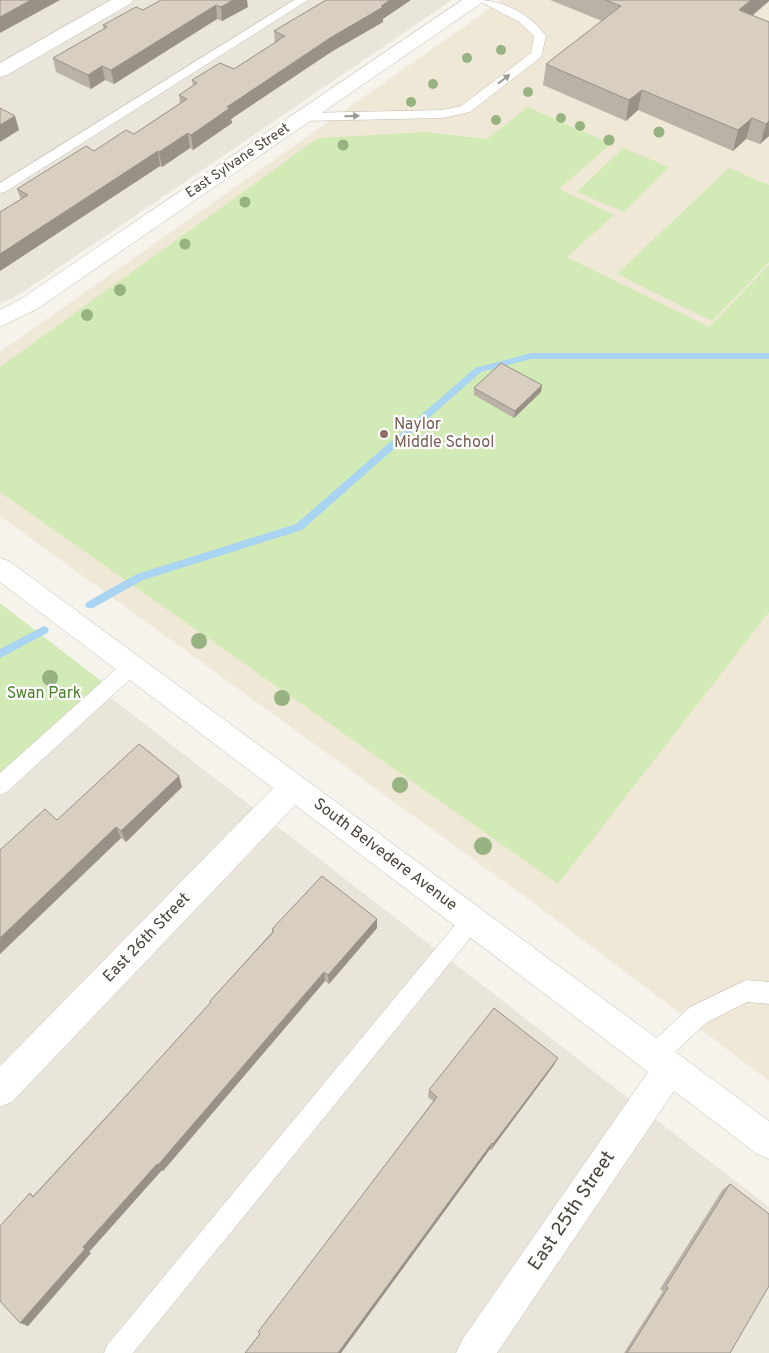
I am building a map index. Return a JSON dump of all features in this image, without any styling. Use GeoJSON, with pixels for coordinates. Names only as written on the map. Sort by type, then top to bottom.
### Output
{"type":"FeatureCollection","features":[{"type":"Feature","properties":{"kind":"street"},"geometry":{"type":"LineString","coordinates":[[0,71],[124,0]]}},
{"type":"Feature","properties":{"kind":"street","name":"East Sylvane Street"},"geometry":{"type":"LineString","coordinates":[[0,319],[29,304],[474,0]]}},
{"type":"Feature","properties":{"kind":"street","name":"South Belvedere Avenue"},"geometry":{"type":"LineString","coordinates":[[0,568],[769,1142]]}},
{"type":"Feature","properties":{"kind":"street","name":"East 26th Street"},"geometry":{"type":"LineString","coordinates":[[0,1090],[294,786]]}},
{"type":"Feature","properties":{"kind":"street","name":"East 25th Street"},"geometry":{"type":"LineString","coordinates":[[475,1353],[662,1062]]}},
{"type":"Feature","properties":{"kind":"lane"},"geometry":{"type":"LineString","coordinates":[[0,189],[302,0]]}},
{"type":"Feature","properties":{"kind":"lane"},"geometry":{"type":"LineString","coordinates":[[303,117],[443,114],[465,109],[537,54],[540,36],[533,25],[516,14],[483,0]]}},
{"type":"Feature","properties":{"kind":"lane"},"geometry":{"type":"LineString","coordinates":[[0,786],[132,666]]}},
{"type":"Feature","properties":{"kind":"lane"},"geometry":{"type":"LineString","coordinates":[[117,1353],[472,920]]}},
{"type":"Feature","properties":{"kind":"lane"},"geometry":{"type":"LineString","coordinates":[[662,1062],[698,1015],[746,990],[769,994]]}},
{"type":"Feature","properties":{"kind":"shaded area"},"geometry":{"type":"Polygon","coordinates":[[[0,0],[452,0],[20,294],[0,304],[0,0]]]}},
{"type":"Feature","properties":{"kind":"shaded area","name":"Naylor Middle School"},"geometry":{"type":"Polygon","coordinates":[[[502,0],[769,0],[769,1081],[546,912],[0,516],[0,352],[502,0]]]}},
{"type":"Feature","properties":{"kind":"shaded area"},"geometry":{"type":"Polygon","coordinates":[[[0,612],[769,1207],[769,1353],[0,1353],[0,612]]]}},
{"type":"Feature","properties":{"kind":"green space","name":"Naylor Middle School"},"geometry":{"type":"Polygon","coordinates":[[[528,107],[611,144],[559,189],[614,215],[567,257],[709,327],[769,265],[769,612],[558,884],[0,492],[0,367],[318,138],[426,132],[487,139],[528,107]]]}},
{"type":"Feature","properties":{"kind":"green space"},"geometry":{"type":"Polygon","coordinates":[[[623,148],[669,167],[624,212],[577,192],[623,148]]]}},
{"type":"Feature","properties":{"kind":"green space"},"geometry":{"type":"Polygon","coordinates":[[[729,168],[769,185],[769,262],[712,321],[617,274],[729,168]]]}},
{"type":"Feature","properties":{"kind":"green space","name":"Swan Park"},"geometry":{"type":"Polygon","coordinates":[[[0,603],[114,691],[0,796],[0,603]]]}},
{"type":"Feature","properties":{"kind":"building"},"geometry":{"type":"Polygon","coordinates":[[[0,0],[31,0],[0,17],[0,0]]]}},
{"type":"Feature","properties":{"kind":"building"},"geometry":{"type":"Polygon","coordinates":[[[161,0],[233,0],[221,7],[216,5],[111,70],[102,66],[88,75],[53,58],[107,27],[103,25],[136,7],[143,10],[161,0]]]}},
{"type":"Feature","properties":{"kind":"building"},"geometry":{"type":"Polygon","coordinates":[[[326,0],[390,0],[381,6],[383,7],[330,38],[227,107],[230,108],[191,135],[188,133],[158,151],[0,254],[0,212],[28,195],[17,189],[86,146],[94,151],[126,130],[134,134],[187,99],[179,95],[197,83],[192,80],[220,63],[234,69],[285,36],[274,31],[326,0]]]}},
{"type":"Feature","properties":{"kind":"building"},"geometry":{"type":"Polygon","coordinates":[[[605,0],[751,0],[739,10],[769,22],[769,121],[766,124],[752,118],[738,130],[642,90],[629,100],[546,64],[621,6],[605,0]]]}},
{"type":"Feature","properties":{"kind":"building"},"geometry":{"type":"Polygon","coordinates":[[[0,108],[15,116],[0,125],[0,108]]]}},
{"type":"Feature","properties":{"kind":"building"},"geometry":{"type":"Polygon","coordinates":[[[501,363],[542,385],[515,411],[474,388],[501,363]]]}},
{"type":"Feature","properties":{"kind":"building"},"geometry":{"type":"Polygon","coordinates":[[[139,744],[179,776],[121,831],[116,827],[0,938],[0,850],[45,809],[57,820],[139,744]]]}},
{"type":"Feature","properties":{"kind":"building"},"geometry":{"type":"Polygon","coordinates":[[[322,876],[377,919],[328,975],[324,972],[158,1165],[83,1247],[85,1249],[20,1323],[0,1301],[0,1226],[30,1193],[33,1197],[114,1109],[274,931],[272,929],[322,876]]]}},
{"type":"Feature","properties":{"kind":"building"},"geometry":{"type":"Polygon","coordinates":[[[494,1008],[558,1058],[492,1143],[338,1353],[245,1353],[260,1334],[258,1332],[437,1097],[429,1090],[494,1008]]]}},
{"type":"Feature","properties":{"kind":"building"},"geometry":{"type":"Polygon","coordinates":[[[730,1184],[769,1214],[769,1286],[730,1353],[627,1353],[668,1288],[666,1286],[730,1184]]]}},
{"type":"Feature","properties":{"kind":"waterway"},"geometry":{"type":"LineString","coordinates":[[90,605],[140,577],[299,527],[478,370],[531,356],[769,356]]}},
{"type":"Feature","properties":{"kind":"waterway"},"geometry":{"type":"LineString","coordinates":[[0,654],[44,630]]}},
{"type":"Feature","properties":{"kind":"place","name":"Naylor Middle School"},"geometry":{"type":"Point","coordinates":[384,434]}}]}
